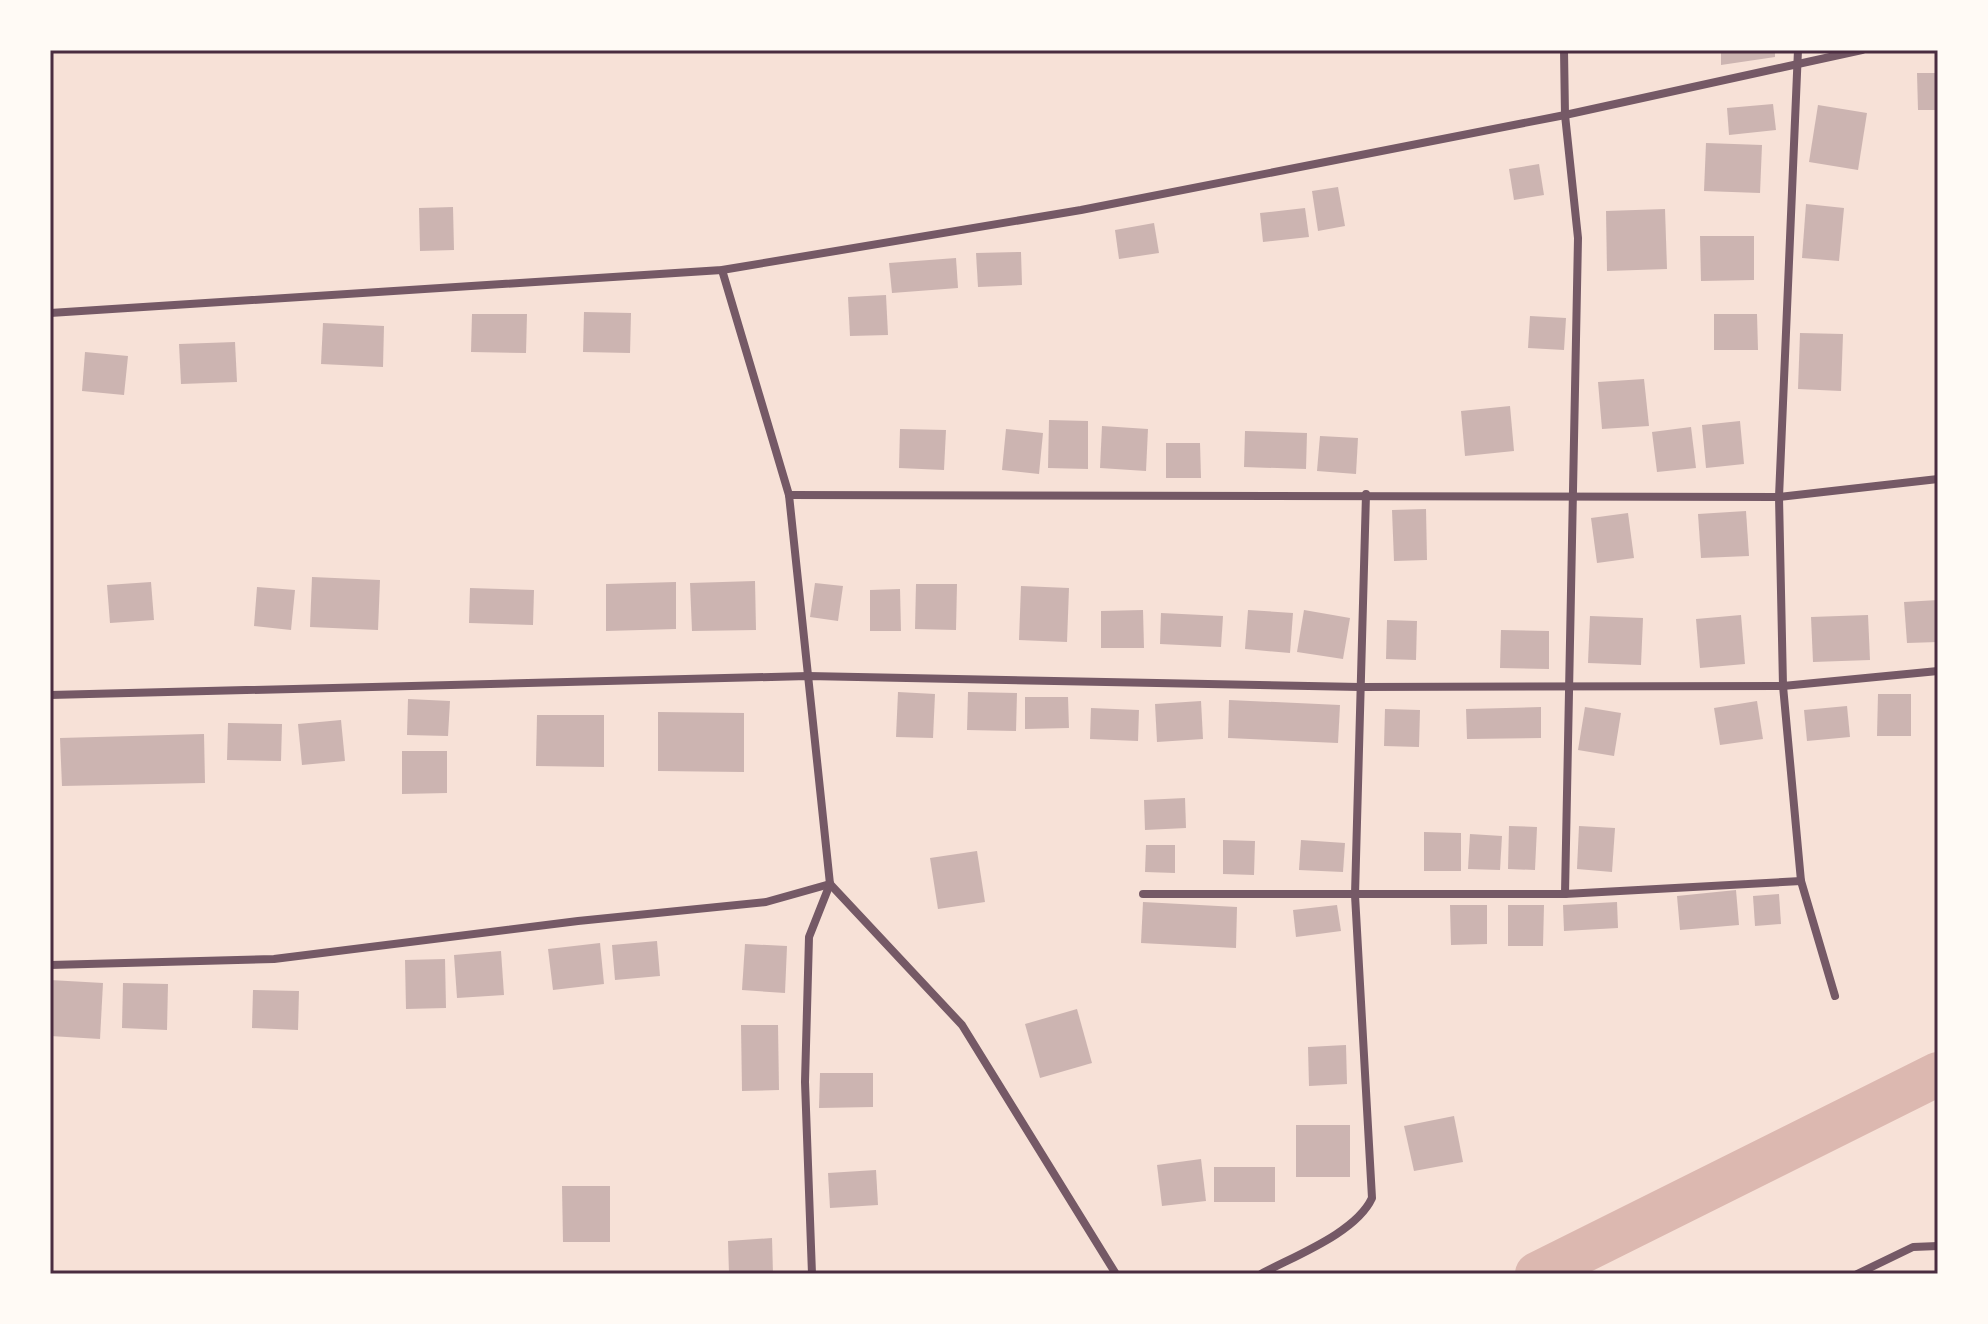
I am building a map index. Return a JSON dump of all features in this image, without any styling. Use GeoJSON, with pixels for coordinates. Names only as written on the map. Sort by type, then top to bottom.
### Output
{"type":"FeatureCollection","features":[{"type":"Feature","properties":{"kind":"street"},"geometry":{"type":"LineString","coordinates":[[1564,50],[1565,115],[1578,238],[1565,894]]}},
{"type":"Feature","properties":{"kind":"street"},"geometry":{"type":"LineString","coordinates":[[1798,50],[1779,497],[1783,686],[1801,881],[1835,996]]}},
{"type":"Feature","properties":{"kind":"street"},"geometry":{"type":"LineString","coordinates":[[50,313],[722,270],[1081,210],[1565,115],[1862,50]]}},
{"type":"Feature","properties":{"kind":"street"},"geometry":{"type":"LineString","coordinates":[[722,270],[789,495],[830,884],[809,937],[805,1082],[812,1274]]}},
{"type":"Feature","properties":{"kind":"street"},"geometry":{"type":"LineString","coordinates":[[789,495],[1779,497],[1938,479]]}},
{"type":"Feature","properties":{"kind":"street"},"geometry":{"type":"LineString","coordinates":[[1261,1274],[1349,1226],[1367,1208],[1373,1186],[1355,895],[1366,494]]}},
{"type":"Feature","properties":{"kind":"street"},"geometry":{"type":"LineString","coordinates":[[50,695],[808,676],[1360,687],[1783,686],[1938,671]]}},
{"type":"Feature","properties":{"kind":"street"},"geometry":{"type":"LineString","coordinates":[[1143,894],[1565,894],[1801,881]]}},
{"type":"Feature","properties":{"kind":"street"},"geometry":{"type":"LineString","coordinates":[[50,965],[274,959],[578,921],[766,902],[830,884]]}},
{"type":"Feature","properties":{"kind":"street"},"geometry":{"type":"LineString","coordinates":[[830,884],[962,1025],[1116,1274]]}},
{"type":"Feature","properties":{"kind":"street"},"geometry":{"type":"LineString","coordinates":[[1857,1274],[1913,1247],[1938,1246]]}},
{"type":"Feature","properties":{"kind":"building"},"geometry":{"type":"Polygon","coordinates":[[[1721,50],[1775,50],[1775,57],[1721,65],[1721,50]]]}},
{"type":"Feature","properties":{"kind":"building"},"geometry":{"type":"Polygon","coordinates":[[[1917,73],[1938,73],[1938,110],[1918,110],[1917,73]]]}},
{"type":"Feature","properties":{"kind":"building"},"geometry":{"type":"Polygon","coordinates":[[[1773,104],[1776,130],[1729,135],[1727,108],[1773,104]]]}},
{"type":"Feature","properties":{"kind":"building"},"geometry":{"type":"Polygon","coordinates":[[[1818,105],[1867,113],[1858,170],[1809,162],[1818,105]]]}},
{"type":"Feature","properties":{"kind":"building"},"geometry":{"type":"Polygon","coordinates":[[[1706,143],[1762,145],[1760,193],[1704,191],[1706,143]]]}},
{"type":"Feature","properties":{"kind":"building"},"geometry":{"type":"Polygon","coordinates":[[[1539,164],[1544,195],[1514,200],[1509,169],[1539,164]]]}},
{"type":"Feature","properties":{"kind":"building"},"geometry":{"type":"Polygon","coordinates":[[[1338,187],[1345,226],[1318,231],[1312,191],[1338,187]]]}},
{"type":"Feature","properties":{"kind":"building"},"geometry":{"type":"Polygon","coordinates":[[[1806,204],[1844,208],[1839,261],[1802,258],[1806,204]]]}},
{"type":"Feature","properties":{"kind":"building"},"geometry":{"type":"Polygon","coordinates":[[[453,207],[454,250],[420,251],[419,208],[453,207]]]}},
{"type":"Feature","properties":{"kind":"building"},"geometry":{"type":"Polygon","coordinates":[[[1305,208],[1309,237],[1263,242],[1260,213],[1305,208]]]}},
{"type":"Feature","properties":{"kind":"building"},"geometry":{"type":"Polygon","coordinates":[[[1665,209],[1667,269],[1607,271],[1606,211],[1665,209]]]}},
{"type":"Feature","properties":{"kind":"building"},"geometry":{"type":"Polygon","coordinates":[[[1154,223],[1159,253],[1119,259],[1115,230],[1154,223]]]}},
{"type":"Feature","properties":{"kind":"building"},"geometry":{"type":"Polygon","coordinates":[[[1700,236],[1754,236],[1754,280],[1701,281],[1700,236]]]}},
{"type":"Feature","properties":{"kind":"building"},"geometry":{"type":"Polygon","coordinates":[[[1021,252],[1022,285],[978,287],[976,253],[1021,252]]]}},
{"type":"Feature","properties":{"kind":"building"},"geometry":{"type":"Polygon","coordinates":[[[956,258],[958,288],[892,293],[889,263],[956,258]]]}},
{"type":"Feature","properties":{"kind":"building"},"geometry":{"type":"Polygon","coordinates":[[[886,295],[888,335],[850,336],[848,297],[886,295]]]}},
{"type":"Feature","properties":{"kind":"building"},"geometry":{"type":"Polygon","coordinates":[[[584,312],[631,313],[630,353],[583,352],[584,312]]]}},
{"type":"Feature","properties":{"kind":"building"},"geometry":{"type":"Polygon","coordinates":[[[472,314],[527,314],[526,353],[471,352],[472,314]]]}},
{"type":"Feature","properties":{"kind":"building"},"geometry":{"type":"Polygon","coordinates":[[[1714,314],[1757,314],[1758,350],[1714,350],[1714,314]]]}},
{"type":"Feature","properties":{"kind":"building"},"geometry":{"type":"Polygon","coordinates":[[[1530,316],[1566,318],[1564,350],[1528,348],[1530,316]]]}},
{"type":"Feature","properties":{"kind":"building"},"geometry":{"type":"Polygon","coordinates":[[[323,323],[384,326],[383,367],[321,364],[323,323]]]}},
{"type":"Feature","properties":{"kind":"building"},"geometry":{"type":"Polygon","coordinates":[[[1800,333],[1843,334],[1841,391],[1798,389],[1800,333]]]}},
{"type":"Feature","properties":{"kind":"building"},"geometry":{"type":"Polygon","coordinates":[[[235,342],[237,382],[181,384],[179,344],[235,342]]]}},
{"type":"Feature","properties":{"kind":"building"},"geometry":{"type":"Polygon","coordinates":[[[85,352],[128,356],[124,395],[82,391],[85,352]]]}},
{"type":"Feature","properties":{"kind":"building"},"geometry":{"type":"Polygon","coordinates":[[[1644,379],[1649,426],[1602,429],[1598,382],[1644,379]]]}},
{"type":"Feature","properties":{"kind":"building"},"geometry":{"type":"Polygon","coordinates":[[[1510,406],[1514,451],[1465,456],[1461,411],[1510,406]]]}},
{"type":"Feature","properties":{"kind":"building"},"geometry":{"type":"Polygon","coordinates":[[[1049,420],[1088,421],[1088,469],[1048,468],[1049,420]]]}},
{"type":"Feature","properties":{"kind":"building"},"geometry":{"type":"Polygon","coordinates":[[[1740,421],[1744,464],[1706,468],[1702,425],[1740,421]]]}},
{"type":"Feature","properties":{"kind":"building"},"geometry":{"type":"Polygon","coordinates":[[[1102,426],[1148,429],[1146,471],[1100,468],[1102,426]]]}},
{"type":"Feature","properties":{"kind":"building"},"geometry":{"type":"Polygon","coordinates":[[[1691,427],[1696,468],[1657,472],[1652,432],[1691,427]]]}},
{"type":"Feature","properties":{"kind":"building"},"geometry":{"type":"Polygon","coordinates":[[[900,429],[946,430],[944,470],[899,468],[900,429]]]}},
{"type":"Feature","properties":{"kind":"building"},"geometry":{"type":"Polygon","coordinates":[[[1006,429],[1043,433],[1039,474],[1002,470],[1006,429]]]}},
{"type":"Feature","properties":{"kind":"building"},"geometry":{"type":"Polygon","coordinates":[[[1245,431],[1307,433],[1306,469],[1244,467],[1245,431]]]}},
{"type":"Feature","properties":{"kind":"building"},"geometry":{"type":"Polygon","coordinates":[[[1320,436],[1358,438],[1356,474],[1317,471],[1320,436]]]}},
{"type":"Feature","properties":{"kind":"building"},"geometry":{"type":"Polygon","coordinates":[[[1166,443],[1200,443],[1201,478],[1166,478],[1166,443]]]}},
{"type":"Feature","properties":{"kind":"building"},"geometry":{"type":"Polygon","coordinates":[[[1426,509],[1427,560],[1394,561],[1392,510],[1426,509]]]}},
{"type":"Feature","properties":{"kind":"building"},"geometry":{"type":"Polygon","coordinates":[[[1746,511],[1749,556],[1701,558],[1698,514],[1746,511]]]}},
{"type":"Feature","properties":{"kind":"building"},"geometry":{"type":"Polygon","coordinates":[[[1628,513],[1634,558],[1597,563],[1591,518],[1628,513]]]}},
{"type":"Feature","properties":{"kind":"building"},"geometry":{"type":"Polygon","coordinates":[[[312,577],[380,580],[378,630],[310,627],[312,577]]]}},
{"type":"Feature","properties":{"kind":"building"},"geometry":{"type":"Polygon","coordinates":[[[755,581],[756,630],[692,631],[690,583],[755,581]]]}},
{"type":"Feature","properties":{"kind":"building"},"geometry":{"type":"Polygon","coordinates":[[[151,582],[154,620],[110,623],[107,585],[151,582]]]}},
{"type":"Feature","properties":{"kind":"building"},"geometry":{"type":"Polygon","coordinates":[[[676,582],[676,629],[606,631],[606,584],[676,582]]]}},
{"type":"Feature","properties":{"kind":"building"},"geometry":{"type":"Polygon","coordinates":[[[815,583],[843,586],[838,621],[810,617],[815,583]]]}},
{"type":"Feature","properties":{"kind":"building"},"geometry":{"type":"Polygon","coordinates":[[[916,584],[957,584],[956,630],[915,629],[916,584]]]}},
{"type":"Feature","properties":{"kind":"building"},"geometry":{"type":"Polygon","coordinates":[[[1021,586],[1069,588],[1067,642],[1019,640],[1021,586]]]}},
{"type":"Feature","properties":{"kind":"building"},"geometry":{"type":"Polygon","coordinates":[[[257,587],[295,590],[291,630],[254,626],[257,587]]]}},
{"type":"Feature","properties":{"kind":"building"},"geometry":{"type":"Polygon","coordinates":[[[470,588],[534,590],[533,625],[469,623],[470,588]]]}},
{"type":"Feature","properties":{"kind":"building"},"geometry":{"type":"Polygon","coordinates":[[[900,589],[901,631],[870,631],[870,590],[900,589]]]}},
{"type":"Feature","properties":{"kind":"building"},"geometry":{"type":"Polygon","coordinates":[[[1938,600],[1938,642],[1907,643],[1904,602],[1938,600]]]}},
{"type":"Feature","properties":{"kind":"building"},"geometry":{"type":"Polygon","coordinates":[[[1143,610],[1144,648],[1101,648],[1101,611],[1143,610]]]}},
{"type":"Feature","properties":{"kind":"building"},"geometry":{"type":"Polygon","coordinates":[[[1248,610],[1293,613],[1290,653],[1245,649],[1248,610]]]}},
{"type":"Feature","properties":{"kind":"building"},"geometry":{"type":"Polygon","coordinates":[[[1304,610],[1350,618],[1343,659],[1297,652],[1304,610]]]}},
{"type":"Feature","properties":{"kind":"building"},"geometry":{"type":"Polygon","coordinates":[[[1161,613],[1223,616],[1221,647],[1160,644],[1161,613]]]}},
{"type":"Feature","properties":{"kind":"building"},"geometry":{"type":"Polygon","coordinates":[[[1741,615],[1745,664],[1700,668],[1696,619],[1741,615]]]}},
{"type":"Feature","properties":{"kind":"building"},"geometry":{"type":"Polygon","coordinates":[[[1868,615],[1870,660],[1813,662],[1811,617],[1868,615]]]}},
{"type":"Feature","properties":{"kind":"building"},"geometry":{"type":"Polygon","coordinates":[[[1590,616],[1643,618],[1641,665],[1588,663],[1590,616]]]}},
{"type":"Feature","properties":{"kind":"building"},"geometry":{"type":"Polygon","coordinates":[[[1387,620],[1417,621],[1416,660],[1386,659],[1387,620]]]}},
{"type":"Feature","properties":{"kind":"building"},"geometry":{"type":"Polygon","coordinates":[[[1501,630],[1549,631],[1549,669],[1500,668],[1501,630]]]}},
{"type":"Feature","properties":{"kind":"building"},"geometry":{"type":"Polygon","coordinates":[[[898,692],[935,694],[933,738],[896,737],[898,692]]]}},
{"type":"Feature","properties":{"kind":"building"},"geometry":{"type":"Polygon","coordinates":[[[968,692],[1017,693],[1016,731],[967,730],[968,692]]]}},
{"type":"Feature","properties":{"kind":"building"},"geometry":{"type":"Polygon","coordinates":[[[1878,694],[1911,694],[1911,736],[1877,736],[1878,694]]]}},
{"type":"Feature","properties":{"kind":"building"},"geometry":{"type":"Polygon","coordinates":[[[1025,697],[1068,697],[1069,728],[1025,729],[1025,697]]]}},
{"type":"Feature","properties":{"kind":"building"},"geometry":{"type":"Polygon","coordinates":[[[408,699],[450,701],[448,736],[407,735],[408,699]]]}},
{"type":"Feature","properties":{"kind":"building"},"geometry":{"type":"Polygon","coordinates":[[[1229,700],[1340,705],[1338,743],[1228,738],[1229,700]]]}},
{"type":"Feature","properties":{"kind":"building"},"geometry":{"type":"Polygon","coordinates":[[[1201,701],[1203,739],[1157,742],[1155,704],[1201,701]]]}},
{"type":"Feature","properties":{"kind":"building"},"geometry":{"type":"Polygon","coordinates":[[[1757,701],[1763,739],[1720,745],[1714,708],[1757,701]]]}},
{"type":"Feature","properties":{"kind":"building"},"geometry":{"type":"Polygon","coordinates":[[[1847,706],[1850,737],[1807,741],[1804,710],[1847,706]]]}},
{"type":"Feature","properties":{"kind":"building"},"geometry":{"type":"Polygon","coordinates":[[[1541,707],[1541,738],[1467,739],[1466,709],[1541,707]]]}},
{"type":"Feature","properties":{"kind":"building"},"geometry":{"type":"Polygon","coordinates":[[[1585,707],[1621,713],[1614,756],[1578,750],[1585,707]]]}},
{"type":"Feature","properties":{"kind":"building"},"geometry":{"type":"Polygon","coordinates":[[[1091,708],[1139,710],[1138,741],[1090,739],[1091,708]]]}},
{"type":"Feature","properties":{"kind":"building"},"geometry":{"type":"Polygon","coordinates":[[[1385,709],[1420,710],[1419,747],[1384,746],[1385,709]]]}},
{"type":"Feature","properties":{"kind":"building"},"geometry":{"type":"Polygon","coordinates":[[[658,712],[744,713],[744,772],[658,771],[658,712]]]}},
{"type":"Feature","properties":{"kind":"building"},"geometry":{"type":"Polygon","coordinates":[[[537,715],[604,715],[604,767],[536,766],[537,715]]]}},
{"type":"Feature","properties":{"kind":"building"},"geometry":{"type":"Polygon","coordinates":[[[341,720],[345,761],[302,765],[298,724],[341,720]]]}},
{"type":"Feature","properties":{"kind":"building"},"geometry":{"type":"Polygon","coordinates":[[[228,723],[282,724],[281,761],[227,760],[228,723]]]}},
{"type":"Feature","properties":{"kind":"building"},"geometry":{"type":"Polygon","coordinates":[[[204,734],[205,783],[62,786],[60,738],[204,734]]]}},
{"type":"Feature","properties":{"kind":"building"},"geometry":{"type":"Polygon","coordinates":[[[402,751],[447,751],[447,793],[402,794],[402,751]]]}},
{"type":"Feature","properties":{"kind":"building"},"geometry":{"type":"Polygon","coordinates":[[[1185,798],[1186,828],[1145,830],[1144,800],[1185,798]]]}},
{"type":"Feature","properties":{"kind":"building"},"geometry":{"type":"Polygon","coordinates":[[[1509,826],[1537,827],[1535,870],[1508,869],[1509,826]]]}},
{"type":"Feature","properties":{"kind":"building"},"geometry":{"type":"Polygon","coordinates":[[[1579,826],[1615,828],[1612,872],[1577,869],[1579,826]]]}},
{"type":"Feature","properties":{"kind":"building"},"geometry":{"type":"Polygon","coordinates":[[[1424,832],[1461,833],[1461,871],[1424,871],[1424,832]]]}},
{"type":"Feature","properties":{"kind":"building"},"geometry":{"type":"Polygon","coordinates":[[[1470,834],[1502,836],[1500,870],[1468,869],[1470,834]]]}},
{"type":"Feature","properties":{"kind":"building"},"geometry":{"type":"Polygon","coordinates":[[[1223,840],[1255,841],[1254,875],[1223,874],[1223,840]]]}},
{"type":"Feature","properties":{"kind":"building"},"geometry":{"type":"Polygon","coordinates":[[[1301,840],[1345,843],[1343,872],[1299,870],[1301,840]]]}},
{"type":"Feature","properties":{"kind":"building"},"geometry":{"type":"Polygon","coordinates":[[[1146,845],[1175,845],[1175,873],[1145,872],[1146,845]]]}},
{"type":"Feature","properties":{"kind":"building"},"geometry":{"type":"Polygon","coordinates":[[[977,851],[985,902],[938,909],[930,858],[977,851]]]}},
{"type":"Feature","properties":{"kind":"building"},"geometry":{"type":"Polygon","coordinates":[[[1736,890],[1739,925],[1680,930],[1677,896],[1736,890]]]}},
{"type":"Feature","properties":{"kind":"building"},"geometry":{"type":"Polygon","coordinates":[[[1779,894],[1781,924],[1755,926],[1753,896],[1779,894]]]}},
{"type":"Feature","properties":{"kind":"building"},"geometry":{"type":"Polygon","coordinates":[[[1143,902],[1237,907],[1236,948],[1141,943],[1143,902]]]}},
{"type":"Feature","properties":{"kind":"building"},"geometry":{"type":"Polygon","coordinates":[[[1617,902],[1618,928],[1564,931],[1563,905],[1617,902]]]}},
{"type":"Feature","properties":{"kind":"building"},"geometry":{"type":"Polygon","coordinates":[[[1337,905],[1341,931],[1296,937],[1293,910],[1337,905]]]}},
{"type":"Feature","properties":{"kind":"building"},"geometry":{"type":"Polygon","coordinates":[[[1450,905],[1487,905],[1487,944],[1451,945],[1450,905]]]}},
{"type":"Feature","properties":{"kind":"building"},"geometry":{"type":"Polygon","coordinates":[[[1508,905],[1544,905],[1543,946],[1508,946],[1508,905]]]}},
{"type":"Feature","properties":{"kind":"building"},"geometry":{"type":"Polygon","coordinates":[[[657,941],[660,976],[615,980],[612,945],[657,941]]]}},
{"type":"Feature","properties":{"kind":"building"},"geometry":{"type":"Polygon","coordinates":[[[600,943],[604,984],[553,990],[548,949],[600,943]]]}},
{"type":"Feature","properties":{"kind":"building"},"geometry":{"type":"Polygon","coordinates":[[[745,944],[787,946],[785,993],[742,990],[745,944]]]}},
{"type":"Feature","properties":{"kind":"building"},"geometry":{"type":"Polygon","coordinates":[[[501,951],[504,995],[457,998],[454,955],[501,951]]]}},
{"type":"Feature","properties":{"kind":"building"},"geometry":{"type":"Polygon","coordinates":[[[445,959],[446,1008],[406,1009],[405,960],[445,959]]]}},
{"type":"Feature","properties":{"kind":"building"},"geometry":{"type":"Polygon","coordinates":[[[50,980],[103,983],[100,1039],[50,1036],[50,980]]]}},
{"type":"Feature","properties":{"kind":"building"},"geometry":{"type":"Polygon","coordinates":[[[123,983],[168,984],[167,1030],[122,1028],[123,983]]]}},
{"type":"Feature","properties":{"kind":"building"},"geometry":{"type":"Polygon","coordinates":[[[253,990],[299,991],[298,1030],[252,1028],[253,990]]]}},
{"type":"Feature","properties":{"kind":"building"},"geometry":{"type":"Polygon","coordinates":[[[1077,1009],[1092,1063],[1040,1078],[1025,1024],[1077,1009]]]}},
{"type":"Feature","properties":{"kind":"building"},"geometry":{"type":"Polygon","coordinates":[[[741,1025],[778,1025],[779,1090],[742,1091],[741,1025]]]}},
{"type":"Feature","properties":{"kind":"building"},"geometry":{"type":"Polygon","coordinates":[[[1346,1045],[1347,1084],[1309,1086],[1308,1047],[1346,1045]]]}},
{"type":"Feature","properties":{"kind":"building"},"geometry":{"type":"Polygon","coordinates":[[[820,1073],[873,1073],[873,1107],[819,1108],[820,1073]]]}},
{"type":"Feature","properties":{"kind":"building"},"geometry":{"type":"Polygon","coordinates":[[[1454,1116],[1463,1162],[1414,1171],[1404,1126],[1454,1116]]]}},
{"type":"Feature","properties":{"kind":"building"},"geometry":{"type":"Polygon","coordinates":[[[1296,1125],[1350,1125],[1350,1177],[1296,1177],[1296,1125]]]}},
{"type":"Feature","properties":{"kind":"building"},"geometry":{"type":"Polygon","coordinates":[[[1201,1159],[1206,1201],[1162,1206],[1157,1165],[1201,1159]]]}},
{"type":"Feature","properties":{"kind":"building"},"geometry":{"type":"Polygon","coordinates":[[[1214,1167],[1275,1167],[1275,1202],[1214,1202],[1214,1167]]]}},
{"type":"Feature","properties":{"kind":"building"},"geometry":{"type":"Polygon","coordinates":[[[876,1170],[878,1205],[830,1208],[828,1173],[876,1170]]]}},
{"type":"Feature","properties":{"kind":"building"},"geometry":{"type":"Polygon","coordinates":[[[562,1186],[610,1186],[610,1242],[563,1242],[562,1186]]]}},
{"type":"Feature","properties":{"kind":"building"},"geometry":{"type":"Polygon","coordinates":[[[772,1238],[773,1274],[729,1274],[728,1241],[772,1238]]]}},
{"type":"Feature","properties":{"kind":"waterway"},"geometry":{"type":"LineString","coordinates":[[1537,1274],[1938,1074]]}}]}
